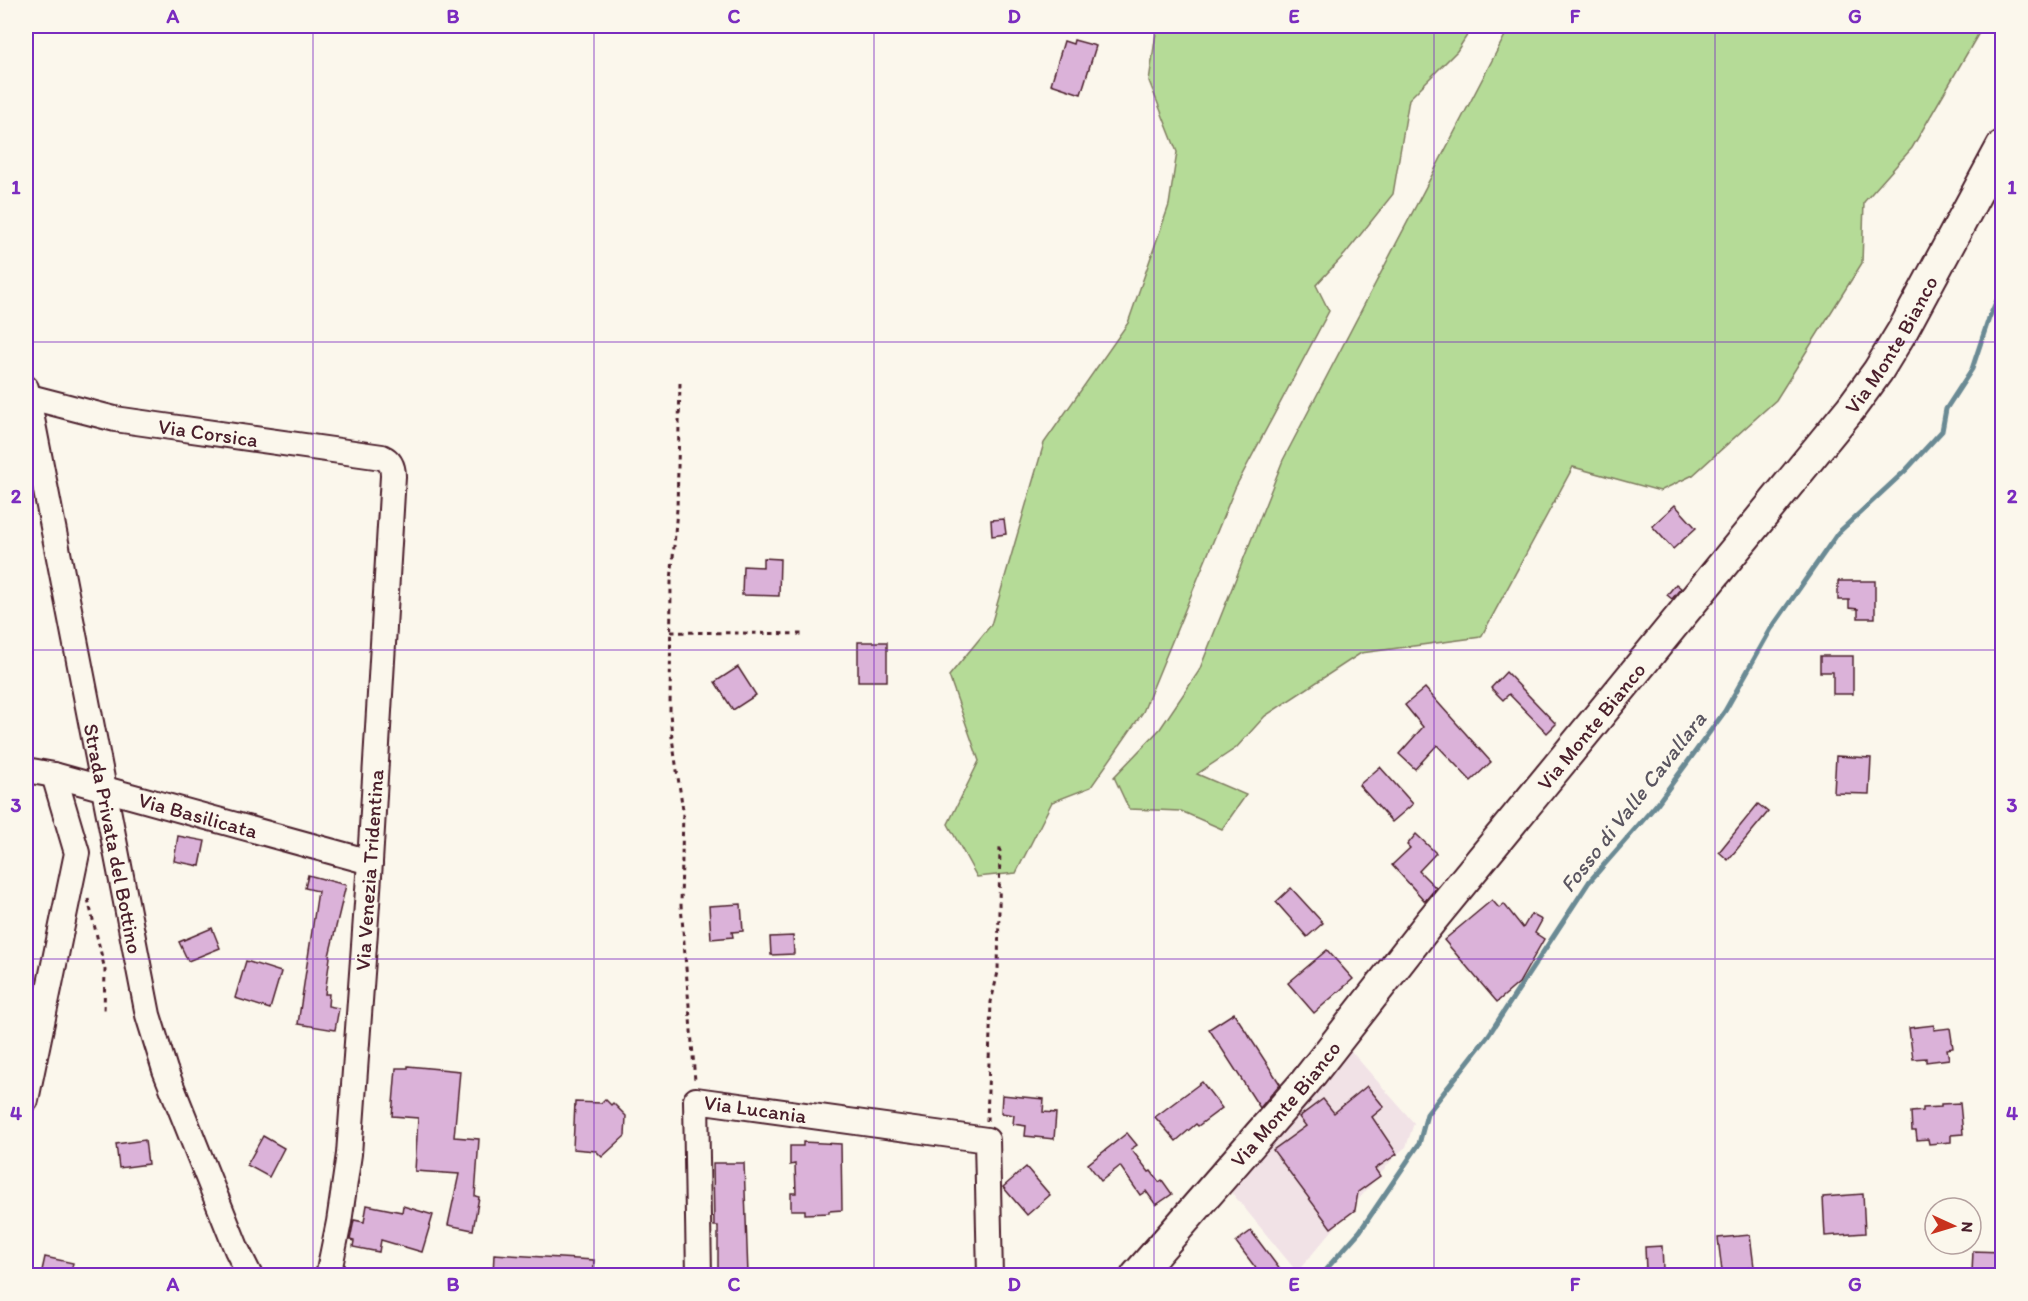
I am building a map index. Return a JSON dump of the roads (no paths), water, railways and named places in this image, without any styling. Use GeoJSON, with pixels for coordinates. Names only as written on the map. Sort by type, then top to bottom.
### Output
{"type":"FeatureCollection","features":[{"type":"Feature","properties":{"kind":"main road","name":"Via Monte Bianco"},"geometry":{"type":"LineString","coordinates":[[1137,1275],[1306,1081],[1431,921],[1851,408],[1878,371],[1903,330],[2002,146]]}},
{"type":"Feature","properties":{"kind":"street","name":"Via Corsica"},"geometry":{"type":"LineString","coordinates":[[26,394],[115,419],[382,457],[390,462]]}},
{"type":"Feature","properties":{"kind":"street","name":"Strada Privata del Bottino"},"geometry":{"type":"LineString","coordinates":[[26,394],[152,1033],[228,1228],[250,1275]]}},
{"type":"Feature","properties":{"kind":"street","name":"Via Venezia Tridentina"},"geometry":{"type":"LineString","coordinates":[[328,1275],[341,1211],[349,1154],[370,862],[393,476],[390,462]]}},
{"type":"Feature","properties":{"kind":"street","name":"Via Basilicata"},"geometry":{"type":"LineString","coordinates":[[26,770],[54,775],[370,862]]}},
{"type":"Feature","properties":{"kind":"street"},"geometry":{"type":"LineString","coordinates":[[26,1100],[77,853],[54,775]]}},
{"type":"Feature","properties":{"kind":"street","name":"Via Lucania"},"geometry":{"type":"LineString","coordinates":[[699,1275],[696,1100],[987,1140],[990,1275]]}},
{"type":"Feature","properties":{"kind":"waterway","name":"Fosso di Valle Cavallara"},"geometry":{"type":"LineString","coordinates":[[1320,1276],[1360,1231],[1419,1144],[1427,1114],[1488,1036],[1589,882],[1657,804],[1725,711],[1771,629],[1838,533],[1906,470],[1942,431],[1946,409],[1972,369],[1989,318],[2002,289]]}}]}
